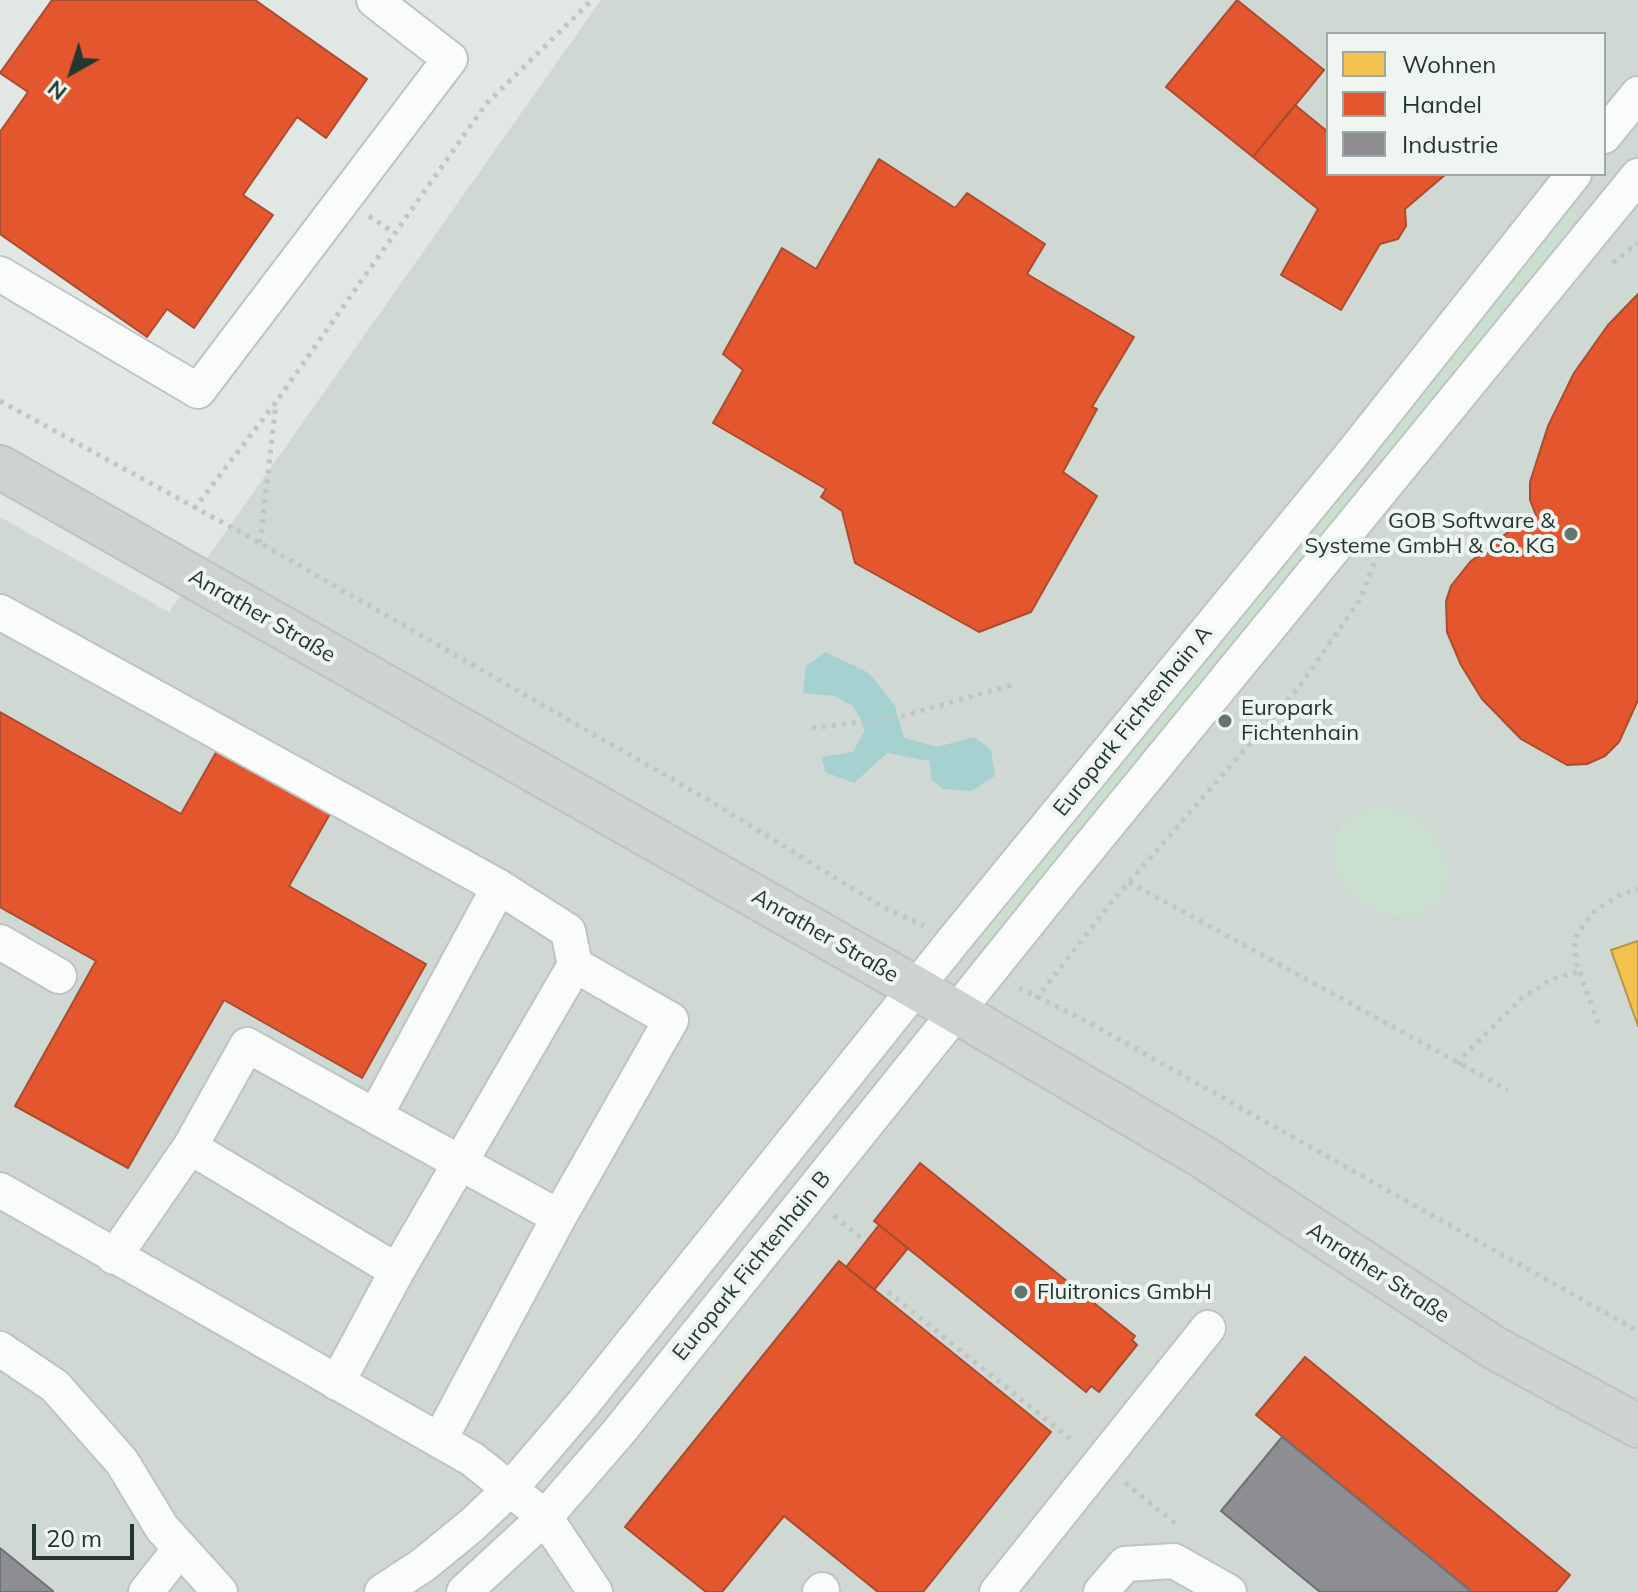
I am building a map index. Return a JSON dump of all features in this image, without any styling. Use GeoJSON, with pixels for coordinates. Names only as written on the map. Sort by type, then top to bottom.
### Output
{"type":"FeatureCollection","features":[{"type":"Feature","properties":{"kind":"main road","name":"Anrather Straße"},"geometry":{"type":"LineString","coordinates":[[0,467],[916,988],[1203,1157],[1493,1347],[1638,1426]]}},
{"type":"Feature","properties":{"kind":"street"},"geometry":{"type":"LineString","coordinates":[[0,274],[198,391],[450,59],[374,0]]}},
{"type":"Feature","properties":{"kind":"street"},"geometry":{"type":"LineString","coordinates":[[1606,134],[1638,94]]}},
{"type":"Feature","properties":{"kind":"street","name":"Europark Fichtenhain A"},"geometry":{"type":"LineString","coordinates":[[956,1012],[1638,176]]}},
{"type":"Feature","properties":{"kind":"street","name":"Europark Fichtenhain A"},"geometry":{"type":"LineString","coordinates":[[916,988],[1352,454],[1569,180],[1604,219]]}},
{"type":"Feature","properties":{"kind":"street"},"geometry":{"type":"LineString","coordinates":[[1352,454],[1388,484]]}},
{"type":"Feature","properties":{"kind":"street"},"geometry":{"type":"LineString","coordinates":[[0,612],[499,887],[568,931],[575,965],[397,1271],[337,1383]]}},
{"type":"Feature","properties":{"kind":"street"},"geometry":{"type":"LineString","coordinates":[[375,1116],[499,887]]}},
{"type":"Feature","properties":{"kind":"street"},"geometry":{"type":"LineString","coordinates":[[0,942],[59,976]]}},
{"type":"Feature","properties":{"kind":"street"},"geometry":{"type":"LineString","coordinates":[[440,1439],[559,1217],[671,1020],[575,965]]}},
{"type":"Feature","properties":{"kind":"street","name":"Europark Fichtenhain B"},"geometry":{"type":"LineString","coordinates":[[382,1592],[423,1565],[511,1488],[582,1405],[916,988]]}},
{"type":"Feature","properties":{"kind":"street","name":"Europark Fichtenhain B"},"geometry":{"type":"LineString","coordinates":[[464,1592],[545,1517],[617,1434],[956,1012]]}},
{"type":"Feature","properties":{"kind":"street"},"geometry":{"type":"LineString","coordinates":[[114,1257],[190,1147],[247,1045],[559,1217]]}},
{"type":"Feature","properties":{"kind":"street"},"geometry":{"type":"LineString","coordinates":[[190,1147],[397,1271]]}},
{"type":"Feature","properties":{"kind":"street"},"geometry":{"type":"LineString","coordinates":[[0,1190],[440,1439],[511,1488],[545,1517],[595,1592]]}},
{"type":"Feature","properties":{"kind":"street"},"geometry":{"type":"LineString","coordinates":[[997,1592],[1208,1328]]}},
{"type":"Feature","properties":{"kind":"street"},"geometry":{"type":"LineString","coordinates":[[0,1349],[55,1386],[122,1462],[162,1528],[220,1592]]}},
{"type":"Feature","properties":{"kind":"street"},"geometry":{"type":"LineString","coordinates":[[146,1592],[180,1549]]}},
{"type":"Feature","properties":{"kind":"street"},"geometry":{"type":"LineString","coordinates":[[1101,1592],[1125,1564],[1174,1561],[1229,1592]]}},
{"type":"Feature","properties":{"kind":"path"},"geometry":{"type":"LineString","coordinates":[[194,509],[276,402],[486,104],[592,0]]}},
{"type":"Feature","properties":{"kind":"path"},"geometry":{"type":"LineString","coordinates":[[1602,270],[1638,243]]}},
{"type":"Feature","properties":{"kind":"path"},"geometry":{"type":"LineString","coordinates":[[0,401],[260,543],[712,802],[881,906],[954,940]]}},
{"type":"Feature","properties":{"kind":"path"},"geometry":{"type":"LineString","coordinates":[[260,543],[276,402]]}},
{"type":"Feature","properties":{"kind":"path"},"geometry":{"type":"LineString","coordinates":[[1036,999],[1129,882],[1299,687],[1361,598],[1383,539]]}},
{"type":"Feature","properties":{"kind":"path"},"geometry":{"type":"LineString","coordinates":[[812,728],[899,717],[1012,685]]}},
{"type":"Feature","properties":{"kind":"path"},"geometry":{"type":"LineString","coordinates":[[1129,882],[1508,1090]]}},
{"type":"Feature","properties":{"kind":"path"},"geometry":{"type":"LineString","coordinates":[[1598,1023],[1580,971],[1574,939],[1592,913],[1619,895],[1638,889]]}},
{"type":"Feature","properties":{"kind":"path"},"geometry":{"type":"LineString","coordinates":[[990,970],[1036,999],[1102,1029],[1638,1331]]}},
{"type":"Feature","properties":{"kind":"path"},"geometry":{"type":"LineString","coordinates":[[1459,1065],[1462,1057],[1522,998],[1552,979],[1580,971]]}},
{"type":"Feature","properties":{"kind":"path"},"geometry":{"type":"LineString","coordinates":[[888,1292],[1186,1532]]}},
{"type":"Feature","properties":{"kind":"shaded area"},"geometry":{"type":"Polygon","coordinates":[[[601,0],[1638,0],[1638,1592],[0,1592],[0,517],[169,612],[601,0]]]}},
{"type":"Feature","properties":{"kind":"green space"},"geometry":{"type":"Polygon","coordinates":[[[1568,208],[1579,216],[1383,461],[1372,452],[1568,208]]]}},
{"type":"Feature","properties":{"kind":"green space"},"geometry":{"type":"Polygon","coordinates":[[[1350,478],[1361,486],[990,948],[977,939],[1350,478]]]}},
{"type":"Feature","properties":{"kind":"green space"},"geometry":{"type":"Polygon","coordinates":[[[1384,807],[1410,814],[1429,828],[1447,861],[1448,879],[1440,900],[1415,918],[1389,916],[1367,906],[1349,891],[1336,867],[1334,844],[1342,824],[1362,810],[1384,807]]]}},
{"type":"Feature","properties":{"kind":"water"},"geometry":{"type":"Polygon","coordinates":[[[826,652],[869,673],[895,706],[904,738],[937,747],[974,737],[991,750],[995,776],[971,791],[943,789],[931,779],[930,761],[887,753],[854,783],[825,772],[822,757],[853,752],[864,732],[863,723],[853,706],[835,696],[803,693],[806,666],[826,652]]]}},
{"type":"Feature","properties":{"kind":"building: Wohnen"},"geometry":{"type":"Polygon","coordinates":[[[1638,941],[1638,1026],[1611,950],[1638,941]]]}},
{"type":"Feature","properties":{"kind":"building: Handel"},"geometry":{"type":"Polygon","coordinates":[[[52,0],[255,0],[367,79],[326,138],[297,117],[243,195],[273,215],[194,328],[167,309],[147,337],[0,234],[0,132],[28,92],[0,73],[52,0]]]}},
{"type":"Feature","properties":{"kind":"building: Handel"},"geometry":{"type":"Polygon","coordinates":[[[1237,0],[1324,70],[1253,157],[1166,87],[1237,0]]]}},
{"type":"Feature","properties":{"kind":"building: Handel"},"geometry":{"type":"Polygon","coordinates":[[[1295,105],[1326,130],[1326,176],[1444,176],[1405,209],[1406,226],[1398,239],[1380,244],[1341,310],[1281,275],[1318,209],[1253,157],[1295,105]]]}},
{"type":"Feature","properties":{"kind":"building: Handel"},"geometry":{"type":"Polygon","coordinates":[[[879,159],[955,208],[967,193],[1045,244],[1027,274],[1134,337],[1092,407],[1097,409],[1063,472],[1097,496],[1031,612],[979,632],[855,563],[842,511],[821,497],[826,489],[713,423],[743,370],[723,354],[782,248],[816,269],[879,159]]]}},
{"type":"Feature","properties":{"kind":"building: Handel","name":"GOB Software & Systeme GmbH & Co. KG"},"geometry":{"type":"Polygon","coordinates":[[[1638,294],[1638,700],[1619,742],[1605,756],[1587,764],[1567,765],[1521,739],[1482,699],[1461,665],[1447,632],[1446,601],[1451,586],[1470,562],[1512,529],[1536,515],[1530,500],[1530,482],[1548,426],[1574,373],[1608,325],[1638,294]]]}},
{"type":"Feature","properties":{"kind":"building: Handel"},"geometry":{"type":"Polygon","coordinates":[[[0,712],[181,814],[218,749],[331,812],[289,886],[426,964],[362,1078],[224,1000],[128,1168],[15,1106],[96,961],[0,907],[0,712]]]}},
{"type":"Feature","properties":{"kind":"building: Handel","name":"Fluitronics GmbH"},"geometry":{"type":"Polygon","coordinates":[[[920,1163],[1135,1336],[1132,1340],[1137,1345],[1099,1392],[1091,1386],[1086,1392],[874,1221],[920,1163]]]}},
{"type":"Feature","properties":{"kind":"building: Handel"},"geometry":{"type":"Polygon","coordinates":[[[879,1225],[908,1248],[874,1290],[846,1267],[879,1225]]]}},
{"type":"Feature","properties":{"kind":"building: Handel"},"geometry":{"type":"Polygon","coordinates":[[[839,1261],[1051,1432],[923,1592],[878,1592],[784,1516],[722,1592],[706,1592],[625,1527],[839,1261]]]}},
{"type":"Feature","properties":{"kind":"building: Handel"},"geometry":{"type":"Polygon","coordinates":[[[1305,1357],[1570,1575],[1556,1592],[1472,1592],[1256,1415],[1305,1357]]]}},
{"type":"Feature","properties":{"kind":"building: Industrie"},"geometry":{"type":"Polygon","coordinates":[[[1282,1437],[1472,1592],[1320,1592],[1221,1511],[1282,1437]]]}},
{"type":"Feature","properties":{"kind":"building: Industrie"},"geometry":{"type":"Polygon","coordinates":[[[0,1548],[53,1591],[0,1592],[0,1548]]]}},
{"type":"Feature","properties":{"kind":"place","name":"GOB Software & Systeme GmbH & Co. KG"},"geometry":{"type":"Point","coordinates":[1571,534]}},
{"type":"Feature","properties":{"kind":"place","name":"Europark Fichtenhain"},"geometry":{"type":"Point","coordinates":[1225,721]}},
{"type":"Feature","properties":{"kind":"place","name":"Fluitronics GmbH"},"geometry":{"type":"Point","coordinates":[1021,1292]}}]}
